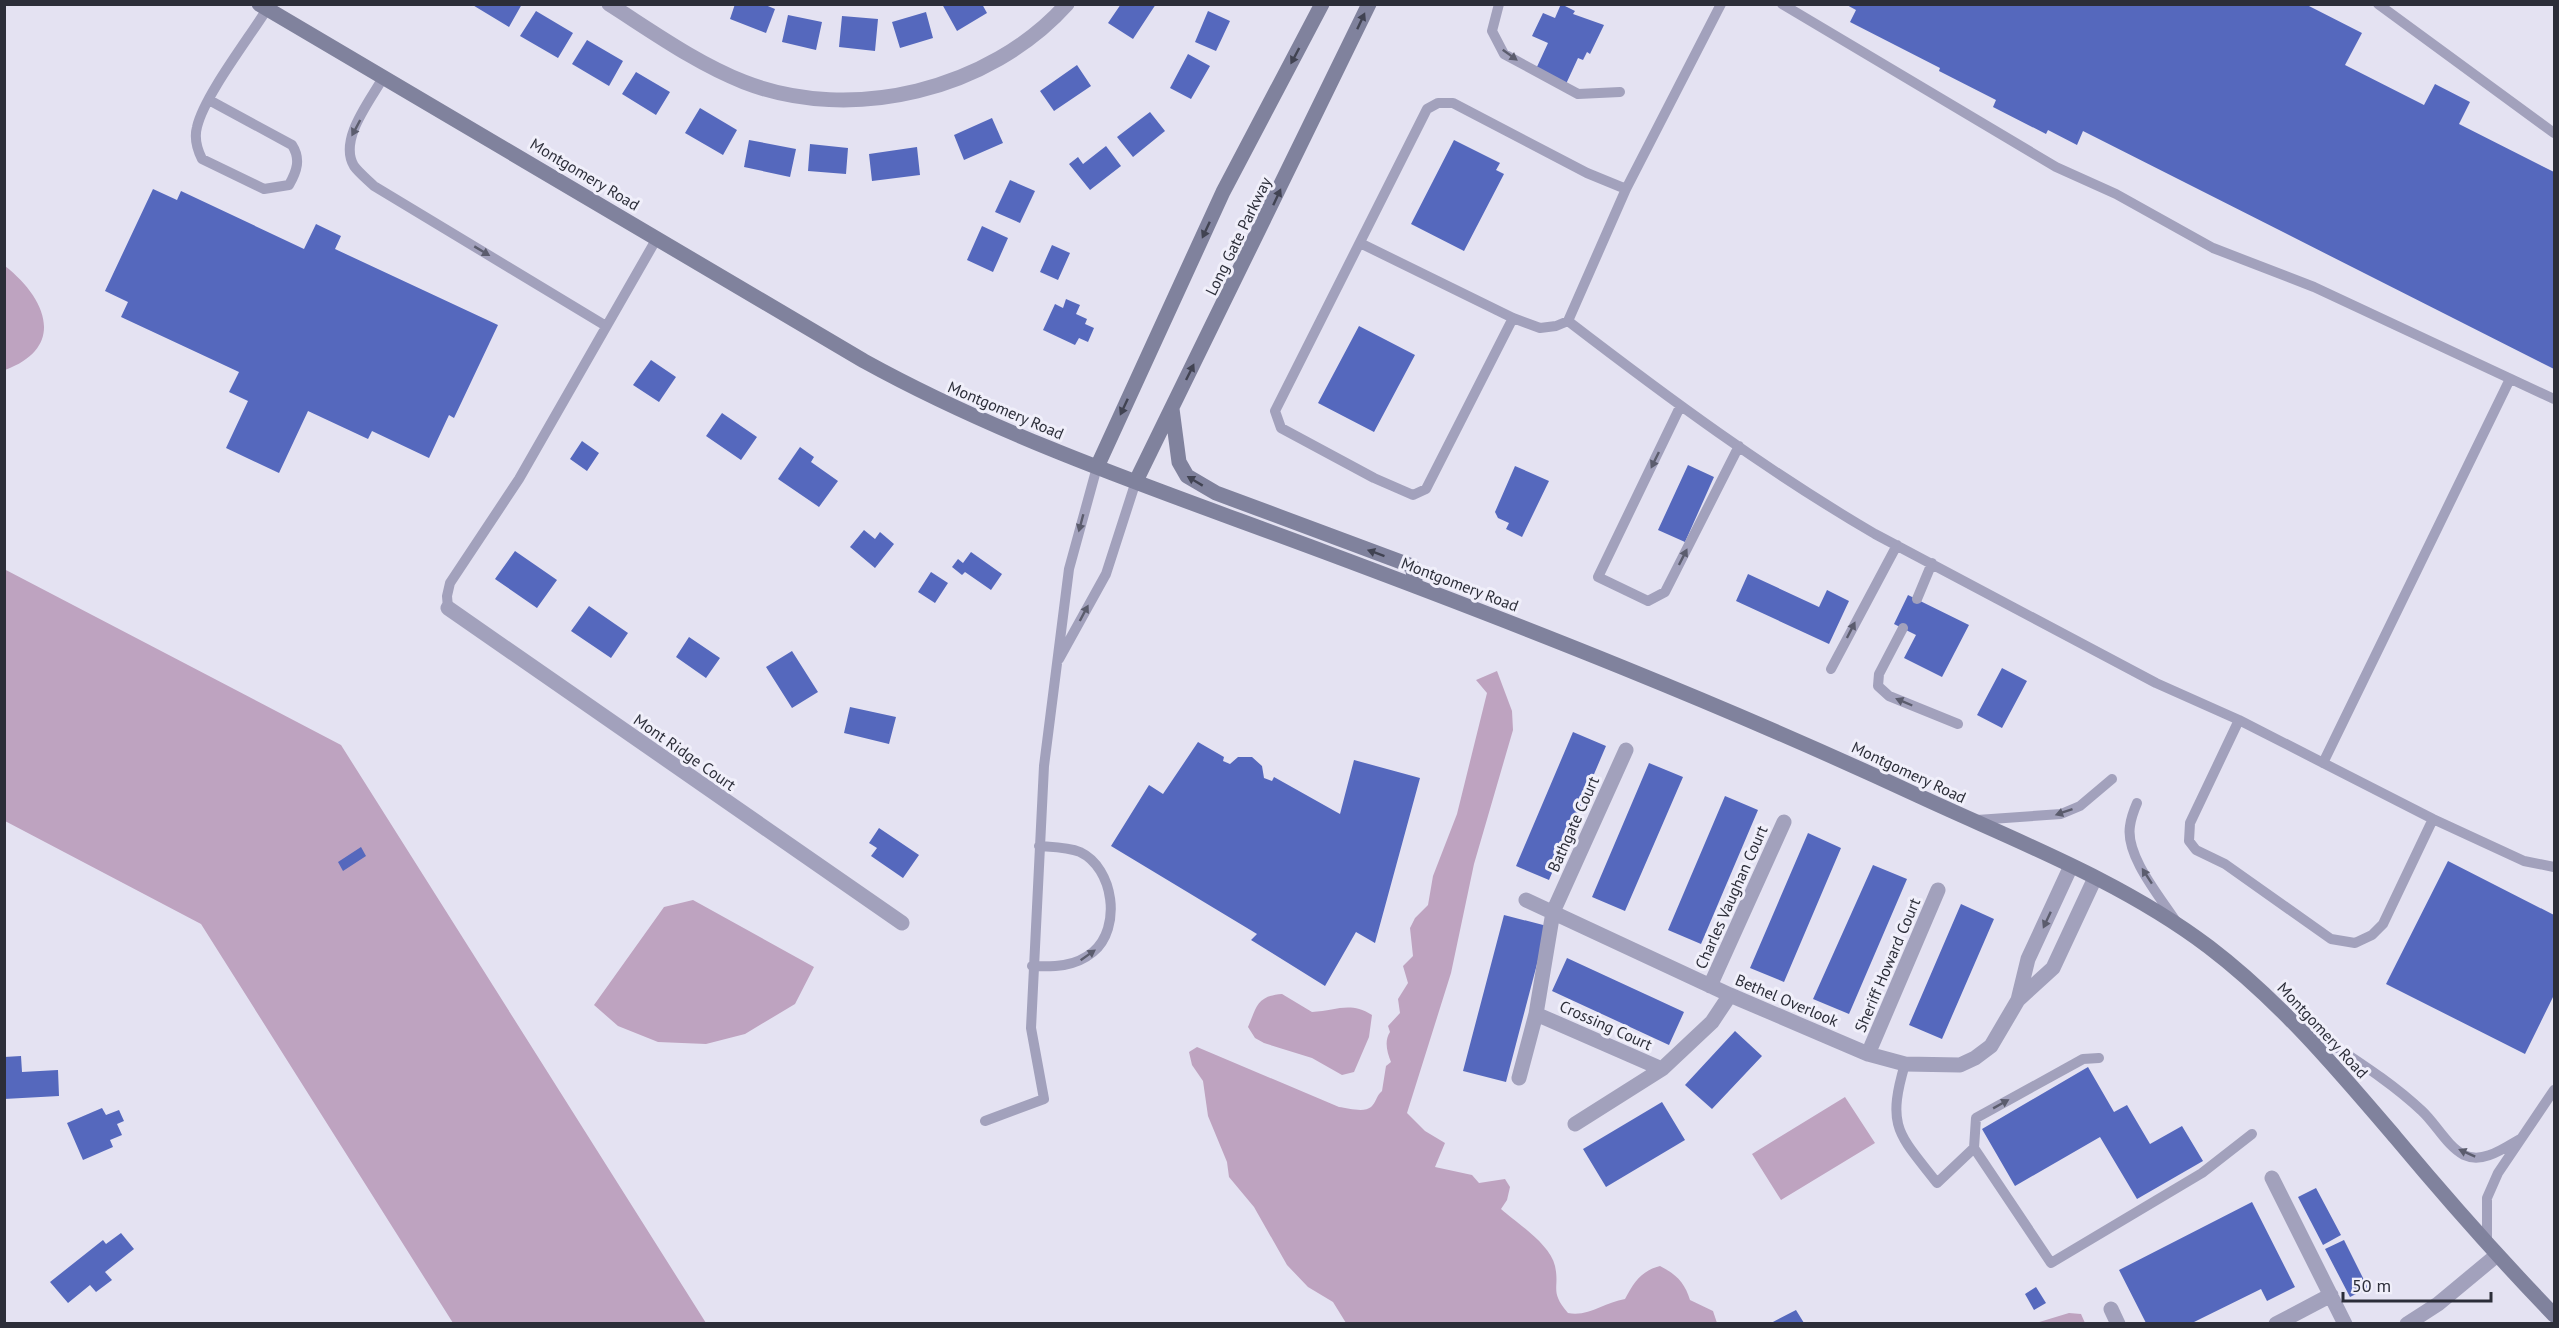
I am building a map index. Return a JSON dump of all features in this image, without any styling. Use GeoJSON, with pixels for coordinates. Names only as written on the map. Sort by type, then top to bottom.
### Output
{"type":"FeatureCollection","features":[{"type":"Feature","properties":{"kind":"main road","name":"Long Gate Parkway"},"geometry":{"type":"LineString","coordinates":[[1097,467],[1223,192],[1322,4]]}},
{"type":"Feature","properties":{"kind":"main road","name":"Long Gate Parkway"},"geometry":{"type":"LineString","coordinates":[[1137,481],[1369,4]]}},
{"type":"Feature","properties":{"kind":"main road","name":"Montgomery Road"},"geometry":{"type":"LineString","coordinates":[[263,7],[384,76],[855,356],[929,397],[1003,430],[1097,467],[1416,586],[1673,688],[1862,769],[2095,878],[2179,926],[2243,975],[2283,1011],[2332,1064],[2492,1250],[2554,1316]]}},
{"type":"Feature","properties":{"kind":"main road"},"geometry":{"type":"LineString","coordinates":[[1172,409],[1179,462],[1187,476],[1216,493],[1412,566],[1416,586]]}},
{"type":"Feature","properties":{"kind":"street"},"geometry":{"type":"LineString","coordinates":[[609,4],[705,64],[745,82],[783,93],[843,99],[898,95],[943,84],[1017,48],[1067,4]]}},
{"type":"Feature","properties":{"kind":"street","name":"Mont Ridge Court"},"geometry":{"type":"LineString","coordinates":[[448,608],[902,923]]}},
{"type":"Feature","properties":{"kind":"street","name":"Bathgate Court"},"geometry":{"type":"LineString","coordinates":[[1553,912],[1626,750]]}},
{"type":"Feature","properties":{"kind":"street","name":"Charles Vaughan Court"},"geometry":{"type":"LineString","coordinates":[[1710,986],[1784,822]]}},
{"type":"Feature","properties":{"kind":"street","name":"Bethel Overlook"},"geometry":{"type":"LineString","coordinates":[[2019,999],[2028,959],[2071,866]]}},
{"type":"Feature","properties":{"kind":"street","name":"Bethel Overlook"},"geometry":{"type":"LineString","coordinates":[[1526,900],[1710,986],[1868,1054],[1905,1064],[1960,1065],[1975,1058],[1991,1046],[2019,999],[2053,968],[2095,878]]}},
{"type":"Feature","properties":{"kind":"street","name":"Sheriff Howard Court"},"geometry":{"type":"LineString","coordinates":[[1868,1054],[1938,890]]}},
{"type":"Feature","properties":{"kind":"street","name":"Crossing Court"},"geometry":{"type":"LineString","coordinates":[[1518,1078],[1536,1014],[1553,912]]}},
{"type":"Feature","properties":{"kind":"street","name":"Crossing Court"},"geometry":{"type":"LineString","coordinates":[[1575,1124],[1662,1069],[1704,1031],[1730,995]]}},
{"type":"Feature","properties":{"kind":"street","name":"Crossing Court"},"geometry":{"type":"LineString","coordinates":[[1536,1014],[1662,1069]]}},
{"type":"Feature","properties":{"kind":"street"},"geometry":{"type":"LineString","coordinates":[[2272,1179],[2345,1323]]}},
{"type":"Feature","properties":{"kind":"street"},"geometry":{"type":"LineString","coordinates":[[2407,1323],[2438,1305],[2492,1250]]}},
{"type":"Feature","properties":{"kind":"street"},"geometry":{"type":"LineString","coordinates":[[2276,1323],[2331,1295]]}},
{"type":"Feature","properties":{"kind":"street"},"geometry":{"type":"LineString","coordinates":[[2111,1309],[2118,1323]]}},
{"type":"Feature","properties":{"kind":"lane"},"geometry":{"type":"LineString","coordinates":[[1499,4],[1492,32],[1504,54],[1578,94],[1620,92]]}},
{"type":"Feature","properties":{"kind":"lane"},"geometry":{"type":"LineString","coordinates":[[1360,243],[1513,318],[1540,328],[1556,327],[1568,321],[1626,189],[1721,4]]}},
{"type":"Feature","properties":{"kind":"lane"},"geometry":{"type":"LineString","coordinates":[[1782,4],[2056,167],[2116,194],[2213,248],[2314,287],[2554,399]]}},
{"type":"Feature","properties":{"kind":"lane"},"geometry":{"type":"LineString","coordinates":[[2378,4],[2554,133]]}},
{"type":"Feature","properties":{"kind":"lane"},"geometry":{"type":"LineString","coordinates":[[209,100],[291,145],[298,162],[296,173],[289,185],[264,189],[202,159],[197,148],[197,127],[209,100],[263,7]]}},
{"type":"Feature","properties":{"kind":"lane"},"geometry":{"type":"LineString","coordinates":[[384,76],[351,137],[349,151],[355,166],[374,186],[606,327]]}},
{"type":"Feature","properties":{"kind":"lane"},"geometry":{"type":"LineString","coordinates":[[1513,318],[1426,489],[1413,495],[1374,478],[1281,428],[1275,411],[1427,109],[1438,103],[1453,103],[1587,173],[1626,189]]}},
{"type":"Feature","properties":{"kind":"lane"},"geometry":{"type":"LineString","coordinates":[[448,608],[447,596],[450,583],[519,479],[657,238]]}},
{"type":"Feature","properties":{"kind":"lane"},"geometry":{"type":"LineString","coordinates":[[1568,321],[1680,407],[1831,508],[1897,545],[2156,683],[2239,720],[2433,819],[2524,861],[2554,867]]}},
{"type":"Feature","properties":{"kind":"lane"},"geometry":{"type":"LineString","coordinates":[[2323,763],[2510,379]]}},
{"type":"Feature","properties":{"kind":"lane"},"geometry":{"type":"LineString","coordinates":[[1680,407],[1598,577],[1648,601],[1665,592],[1739,446]]}},
{"type":"Feature","properties":{"kind":"lane"},"geometry":{"type":"LineString","coordinates":[[985,1121],[1044,1099],[1031,1028],[1032,966],[1044,765],[1069,569],[1097,467]]}},
{"type":"Feature","properties":{"kind":"lane"},"geometry":{"type":"LineString","coordinates":[[1056,664],[1106,574],[1137,481]]}},
{"type":"Feature","properties":{"kind":"lane"},"geometry":{"type":"LineString","coordinates":[[1831,669],[1897,545]]}},
{"type":"Feature","properties":{"kind":"lane"},"geometry":{"type":"LineString","coordinates":[[1917,599],[1932,563]]}},
{"type":"Feature","properties":{"kind":"lane"},"geometry":{"type":"LineString","coordinates":[[1903,628],[1879,674],[1878,686],[1889,696],[1958,724]]}},
{"type":"Feature","properties":{"kind":"lane"},"geometry":{"type":"LineString","coordinates":[[2239,720],[2190,823],[2189,841],[2196,850],[2224,864],[2331,939],[2355,943],[2372,935],[2383,924],[2433,819]]}},
{"type":"Feature","properties":{"kind":"lane"},"geometry":{"type":"LineString","coordinates":[[1972,821],[2061,814],[2080,806],[2112,779]]}},
{"type":"Feature","properties":{"kind":"lane"},"geometry":{"type":"LineString","coordinates":[[2137,803],[2129,827],[2136,859],[2179,926]]}},
{"type":"Feature","properties":{"kind":"lane"},"geometry":{"type":"LineString","coordinates":[[1032,966],[1067,965],[1095,951],[1105,934],[1111,915],[1106,880],[1095,864],[1081,853],[1039,846]]}},
{"type":"Feature","properties":{"kind":"lane"},"geometry":{"type":"LineString","coordinates":[[2283,1011],[2387,1083],[2422,1111],[2465,1155],[2477,1158],[2491,1155],[2520,1139]]}},
{"type":"Feature","properties":{"kind":"lane"},"geometry":{"type":"LineString","coordinates":[[2099,1058],[2083,1059],[1976,1118],[1974,1148],[2051,1263],[2202,1173],[2252,1134]]}},
{"type":"Feature","properties":{"kind":"lane"},"geometry":{"type":"LineString","coordinates":[[1905,1064],[1896,1096],[1895,1115],[1899,1133],[1937,1183],[1974,1148]]}},
{"type":"Feature","properties":{"kind":"lane"},"geometry":{"type":"LineString","coordinates":[[2492,1250],[2487,1198],[2498,1173],[2554,1090]]}},
{"type":"Feature","properties":{"kind":"shaded area"},"geometry":{"type":"Polygon","coordinates":[[[5,266],[31,293],[44,321],[43,335],[37,349],[24,360],[5,370],[5,266]]]}},
{"type":"Feature","properties":{"kind":"shaded area"},"geometry":{"type":"Polygon","coordinates":[[[4,569],[341,745],[706,1323],[453,1323],[201,924],[5,821],[4,569]]]}},
{"type":"Feature","properties":{"kind":"shaded area"},"geometry":{"type":"Polygon","coordinates":[[[1497,671],[1512,711],[1513,730],[1474,864],[1451,973],[1407,1113],[1425,1131],[1445,1143],[1435,1167],[1472,1175],[1479,1183],[1505,1179],[1510,1187],[1507,1200],[1501,1209],[1524,1227],[1547,1250],[1555,1266],[1557,1295],[1568,1313],[1583,1313],[1625,1299],[1639,1278],[1660,1266],[1679,1280],[1690,1300],[1713,1311],[1717,1323],[1346,1323],[1333,1302],[1308,1287],[1287,1265],[1254,1207],[1229,1177],[1227,1162],[1208,1116],[1203,1081],[1192,1065],[1189,1052],[1197,1047],[1339,1107],[1364,1110],[1374,1104],[1382,1091],[1386,1066],[1391,1062],[1387,1047],[1390,1032],[1388,1026],[1400,1013],[1398,999],[1408,983],[1403,966],[1413,956],[1410,928],[1415,918],[1428,905],[1433,876],[1457,814],[1487,693],[1476,680],[1497,671]]]}},
{"type":"Feature","properties":{"kind":"shaded area"},"geometry":{"type":"Polygon","coordinates":[[[693,900],[814,967],[795,1004],[745,1034],[706,1044],[658,1042],[618,1026],[594,1005],[664,907],[693,900]]]}},
{"type":"Feature","properties":{"kind":"shaded area"},"geometry":{"type":"Polygon","coordinates":[[[1282,994],[1312,1012],[1356,1008],[1372,1015],[1369,1037],[1354,1072],[1342,1075],[1312,1058],[1255,1038],[1248,1027],[1259,1003],[1267,997],[1282,994]]]}},
{"type":"Feature","properties":{"kind":"shaded area"},"geometry":{"type":"Polygon","coordinates":[[[1845,1097],[1875,1143],[1781,1200],[1752,1154],[1845,1097]]]}},
{"type":"Feature","properties":{"kind":"shaded area"},"geometry":{"type":"Polygon","coordinates":[[[2069,1313],[2081,1314],[2085,1323],[2036,1323],[2069,1313]]]}},
{"type":"Feature","properties":{"kind":"building"},"geometry":{"type":"Polygon","coordinates":[[[471,4],[522,4],[509,27],[471,4]]]}},
{"type":"Feature","properties":{"kind":"building"},"geometry":{"type":"Polygon","coordinates":[[[735,4],[763,4],[775,9],[766,33],[730,19],[735,4]]]}},
{"type":"Feature","properties":{"kind":"building"},"geometry":{"type":"Polygon","coordinates":[[[942,4],[982,4],[987,13],[957,31],[942,4]]]}},
{"type":"Feature","properties":{"kind":"building"},"geometry":{"type":"Polygon","coordinates":[[[1121,4],[1156,4],[1133,39],[1108,23],[1121,4]]]}},
{"type":"Feature","properties":{"kind":"building"},"geometry":{"type":"Polygon","coordinates":[[[1561,4],[1575,11],[1573,14],[1604,25],[1590,54],[1587,52],[1583,60],[1578,58],[1566,84],[1536,69],[1548,43],[1532,36],[1543,13],[1555,18],[1561,4]]]}},
{"type":"Feature","properties":{"kind":"building"},"geometry":{"type":"Polygon","coordinates":[[[1845,4],[2305,4],[2362,33],[2345,65],[2424,105],[2435,84],[2470,102],[2459,124],[2554,172],[2554,369],[2083,131],[2077,145],[2048,130],[2046,134],[1993,107],[1996,100],[1939,71],[1940,68],[1850,22],[1856,10],[1845,4]]]}},
{"type":"Feature","properties":{"kind":"building"},"geometry":{"type":"Polygon","coordinates":[[[536,11],[573,33],[558,58],[520,36],[536,11]]]}},
{"type":"Feature","properties":{"kind":"building"},"geometry":{"type":"Polygon","coordinates":[[[1208,11],[1230,21],[1216,51],[1195,42],[1208,11]]]}},
{"type":"Feature","properties":{"kind":"building"},"geometry":{"type":"Polygon","coordinates":[[[926,12],[933,38],[900,48],[892,22],[926,12]]]}},
{"type":"Feature","properties":{"kind":"building"},"geometry":{"type":"Polygon","coordinates":[[[788,15],[822,22],[816,50],[782,42],[788,15]]]}},
{"type":"Feature","properties":{"kind":"building"},"geometry":{"type":"Polygon","coordinates":[[[842,16],[878,19],[875,51],[839,47],[842,16]]]}},
{"type":"Feature","properties":{"kind":"building"},"geometry":{"type":"Polygon","coordinates":[[[587,40],[623,61],[609,86],[572,64],[587,40]]]}},
{"type":"Feature","properties":{"kind":"building"},"geometry":{"type":"Polygon","coordinates":[[[1188,54],[1210,66],[1191,99],[1170,88],[1188,54]]]}},
{"type":"Feature","properties":{"kind":"building"},"geometry":{"type":"Polygon","coordinates":[[[1077,65],[1091,86],[1054,111],[1040,91],[1077,65]]]}},
{"type":"Feature","properties":{"kind":"building"},"geometry":{"type":"Polygon","coordinates":[[[636,72],[670,92],[656,115],[622,94],[636,72]]]}},
{"type":"Feature","properties":{"kind":"building"},"geometry":{"type":"Polygon","coordinates":[[[700,108],[737,130],[723,155],[685,133],[700,108]]]}},
{"type":"Feature","properties":{"kind":"building"},"geometry":{"type":"Polygon","coordinates":[[[1150,112],[1165,131],[1133,157],[1117,137],[1150,112]]]}},
{"type":"Feature","properties":{"kind":"building"},"geometry":{"type":"Polygon","coordinates":[[[992,118],[1003,143],[964,160],[954,135],[992,118]]]}},
{"type":"Feature","properties":{"kind":"building"},"geometry":{"type":"Polygon","coordinates":[[[749,140],[796,149],[790,177],[744,167],[749,140]]]}},
{"type":"Feature","properties":{"kind":"building"},"geometry":{"type":"Polygon","coordinates":[[[1454,140],[1500,163],[1496,170],[1504,174],[1464,251],[1411,224],[1454,140]]]}},
{"type":"Feature","properties":{"kind":"building"},"geometry":{"type":"Polygon","coordinates":[[[810,144],[848,148],[846,174],[808,171],[810,144]]]}},
{"type":"Feature","properties":{"kind":"building"},"geometry":{"type":"Polygon","coordinates":[[[1106,146],[1121,166],[1090,190],[1069,164],[1078,157],[1083,164],[1106,146]]]}},
{"type":"Feature","properties":{"kind":"building"},"geometry":{"type":"Polygon","coordinates":[[[917,147],[920,175],[872,181],[869,154],[917,147]]]}},
{"type":"Feature","properties":{"kind":"building"},"geometry":{"type":"Polygon","coordinates":[[[1010,180],[1035,191],[1020,223],[995,212],[1010,180]]]}},
{"type":"Feature","properties":{"kind":"building"},"geometry":{"type":"Polygon","coordinates":[[[153,189],[177,200],[181,191],[304,249],[316,224],[341,236],[335,249],[498,325],[454,418],[449,415],[429,458],[372,431],[368,439],[308,411],[279,473],[226,448],[248,401],[229,392],[239,372],[121,317],[128,302],[105,291],[153,189]]]}},
{"type":"Feature","properties":{"kind":"building"},"geometry":{"type":"Polygon","coordinates":[[[982,226],[1008,238],[993,272],[967,260],[982,226]]]}},
{"type":"Feature","properties":{"kind":"building"},"geometry":{"type":"Polygon","coordinates":[[[1052,245],[1070,253],[1058,280],[1040,272],[1052,245]]]}},
{"type":"Feature","properties":{"kind":"building"},"geometry":{"type":"Polygon","coordinates":[[[1066,299],[1080,305],[1076,314],[1087,319],[1085,324],[1094,328],[1088,342],[1079,338],[1075,345],[1043,330],[1055,304],[1063,308],[1066,299]]]}},
{"type":"Feature","properties":{"kind":"building"},"geometry":{"type":"Polygon","coordinates":[[[1359,326],[1415,355],[1374,432],[1318,403],[1359,326]]]}},
{"type":"Feature","properties":{"kind":"building"},"geometry":{"type":"Polygon","coordinates":[[[651,360],[676,377],[659,402],[633,385],[651,360]]]}},
{"type":"Feature","properties":{"kind":"building"},"geometry":{"type":"Polygon","coordinates":[[[722,413],[757,437],[741,460],[706,436],[722,413]]]}},
{"type":"Feature","properties":{"kind":"building"},"geometry":{"type":"Polygon","coordinates":[[[582,441],[599,453],[587,471],[570,459],[582,441]]]}},
{"type":"Feature","properties":{"kind":"building"},"geometry":{"type":"Polygon","coordinates":[[[800,447],[814,457],[811,462],[838,481],[819,507],[778,479],[800,447]]]}},
{"type":"Feature","properties":{"kind":"building"},"geometry":{"type":"Polygon","coordinates":[[[1688,465],[1714,477],[1685,542],[1658,530],[1688,465]]]}},
{"type":"Feature","properties":{"kind":"building"},"geometry":{"type":"Polygon","coordinates":[[[1515,466],[1549,481],[1522,537],[1506,529],[1509,523],[1498,518],[1495,512],[1515,466]]]}},
{"type":"Feature","properties":{"kind":"building"},"geometry":{"type":"Polygon","coordinates":[[[864,530],[875,539],[880,532],[894,544],[875,568],[850,547],[864,530]]]}},
{"type":"Feature","properties":{"kind":"building"},"geometry":{"type":"Polygon","coordinates":[[[515,551],[557,580],[537,608],[495,579],[515,551]]]}},
{"type":"Feature","properties":{"kind":"building"},"geometry":{"type":"Polygon","coordinates":[[[971,552],[1002,574],[991,590],[965,572],[962,575],[952,567],[958,559],[963,563],[971,552]]]}},
{"type":"Feature","properties":{"kind":"building"},"geometry":{"type":"Polygon","coordinates":[[[931,572],[948,583],[935,603],[918,592],[931,572]]]}},
{"type":"Feature","properties":{"kind":"building"},"geometry":{"type":"Polygon","coordinates":[[[1748,574],[1819,607],[1827,590],[1849,601],[1829,644],[1736,601],[1748,574]]]}},
{"type":"Feature","properties":{"kind":"building"},"geometry":{"type":"Polygon","coordinates":[[[1908,595],[1969,625],[1942,677],[1904,658],[1916,635],[1894,624],[1908,595]]]}},
{"type":"Feature","properties":{"kind":"building"},"geometry":{"type":"Polygon","coordinates":[[[589,606],[628,633],[611,658],[571,631],[589,606]]]}},
{"type":"Feature","properties":{"kind":"building"},"geometry":{"type":"Polygon","coordinates":[[[689,637],[720,658],[706,678],[676,657],[689,637]]]}},
{"type":"Feature","properties":{"kind":"building"},"geometry":{"type":"Polygon","coordinates":[[[792,651],[818,692],[792,708],[766,667],[792,651]]]}},
{"type":"Feature","properties":{"kind":"building"},"geometry":{"type":"Polygon","coordinates":[[[2002,668],[2027,681],[2002,728],[1977,715],[2002,668]]]}},
{"type":"Feature","properties":{"kind":"building"},"geometry":{"type":"Polygon","coordinates":[[[850,707],[896,717],[889,744],[844,733],[850,707]]]}},
{"type":"Feature","properties":{"kind":"building"},"geometry":{"type":"Polygon","coordinates":[[[1573,732],[1606,746],[1549,880],[1516,866],[1573,732]]]}},
{"type":"Feature","properties":{"kind":"building"},"geometry":{"type":"Polygon","coordinates":[[[1198,742],[1224,757],[1223,761],[1230,764],[1238,757],[1252,757],[1262,766],[1264,778],[1272,781],[1274,777],[1340,814],[1354,760],[1420,778],[1375,943],[1356,932],[1325,986],[1251,940],[1257,934],[1111,846],[1149,785],[1163,794],[1198,742]]]}},
{"type":"Feature","properties":{"kind":"building"},"geometry":{"type":"Polygon","coordinates":[[[1649,763],[1683,777],[1625,911],[1592,897],[1649,763]]]}},
{"type":"Feature","properties":{"kind":"building"},"geometry":{"type":"Polygon","coordinates":[[[1725,796],[1758,810],[1701,944],[1668,930],[1725,796]]]}},
{"type":"Feature","properties":{"kind":"building"},"geometry":{"type":"Polygon","coordinates":[[[879,828],[919,855],[903,878],[871,856],[877,848],[869,843],[879,828]]]}},
{"type":"Feature","properties":{"kind":"building"},"geometry":{"type":"Polygon","coordinates":[[[1808,833],[1841,848],[1784,982],[1750,968],[1808,833]]]}},
{"type":"Feature","properties":{"kind":"building"},"geometry":{"type":"Polygon","coordinates":[[[361,847],[366,856],[343,871],[338,862],[361,847]]]}},
{"type":"Feature","properties":{"kind":"building"},"geometry":{"type":"Polygon","coordinates":[[[2448,861],[2554,915],[2554,995],[2525,1054],[2386,984],[2448,861]]]}},
{"type":"Feature","properties":{"kind":"building"},"geometry":{"type":"Polygon","coordinates":[[[1873,865],[1907,879],[1849,1014],[1813,999],[1873,865]]]}},
{"type":"Feature","properties":{"kind":"building"},"geometry":{"type":"Polygon","coordinates":[[[1961,904],[1994,919],[1942,1039],[1909,1025],[1961,904]]]}},
{"type":"Feature","properties":{"kind":"building"},"geometry":{"type":"Polygon","coordinates":[[[1504,915],[1547,926],[1506,1082],[1463,1071],[1504,915]]]}},
{"type":"Feature","properties":{"kind":"building"},"geometry":{"type":"Polygon","coordinates":[[[1567,958],[1684,1012],[1669,1045],[1552,991],[1567,958]]]}},
{"type":"Feature","properties":{"kind":"building"},"geometry":{"type":"Polygon","coordinates":[[[1735,1031],[1762,1056],[1712,1109],[1685,1085],[1735,1031]]]}},
{"type":"Feature","properties":{"kind":"building"},"geometry":{"type":"Polygon","coordinates":[[[21,1056],[22,1072],[58,1070],[59,1096],[4,1099],[4,1057],[21,1056]]]}},
{"type":"Feature","properties":{"kind":"building"},"geometry":{"type":"Polygon","coordinates":[[[2088,1067],[2114,1112],[2127,1105],[2150,1144],[2182,1126],[2203,1161],[2137,1199],[2100,1137],[2015,1186],[1982,1129],[2088,1067]]]}},
{"type":"Feature","properties":{"kind":"building"},"geometry":{"type":"Polygon","coordinates":[[[1662,1102],[1685,1140],[1606,1187],[1583,1149],[1662,1102]]]}},
{"type":"Feature","properties":{"kind":"building"},"geometry":{"type":"Polygon","coordinates":[[[102,1108],[106,1115],[119,1110],[124,1121],[117,1124],[122,1135],[110,1140],[113,1147],[83,1160],[67,1123],[102,1108]]]}},
{"type":"Feature","properties":{"kind":"building"},"geometry":{"type":"Polygon","coordinates":[[[2316,1188],[2341,1235],[2323,1245],[2298,1197],[2316,1188]]]}},
{"type":"Feature","properties":{"kind":"building"},"geometry":{"type":"Polygon","coordinates":[[[2252,1202],[2295,1287],[2267,1301],[2261,1289],[2192,1323],[2146,1323],[2119,1270],[2252,1202]]]}},
{"type":"Feature","properties":{"kind":"building"},"geometry":{"type":"Polygon","coordinates":[[[121,1233],[134,1249],[105,1272],[112,1280],[96,1292],[90,1285],[68,1303],[50,1282],[103,1240],[106,1244],[121,1233]]]}},
{"type":"Feature","properties":{"kind":"building"},"geometry":{"type":"Polygon","coordinates":[[[2344,1240],[2368,1288],[2350,1297],[2325,1249],[2344,1240]]]}},
{"type":"Feature","properties":{"kind":"building"},"geometry":{"type":"Polygon","coordinates":[[[2036,1287],[2046,1303],[2034,1310],[2025,1294],[2036,1287]]]}},
{"type":"Feature","properties":{"kind":"building"},"geometry":{"type":"Polygon","coordinates":[[[1796,1310],[1804,1323],[1771,1323],[1796,1310]]]}}]}
